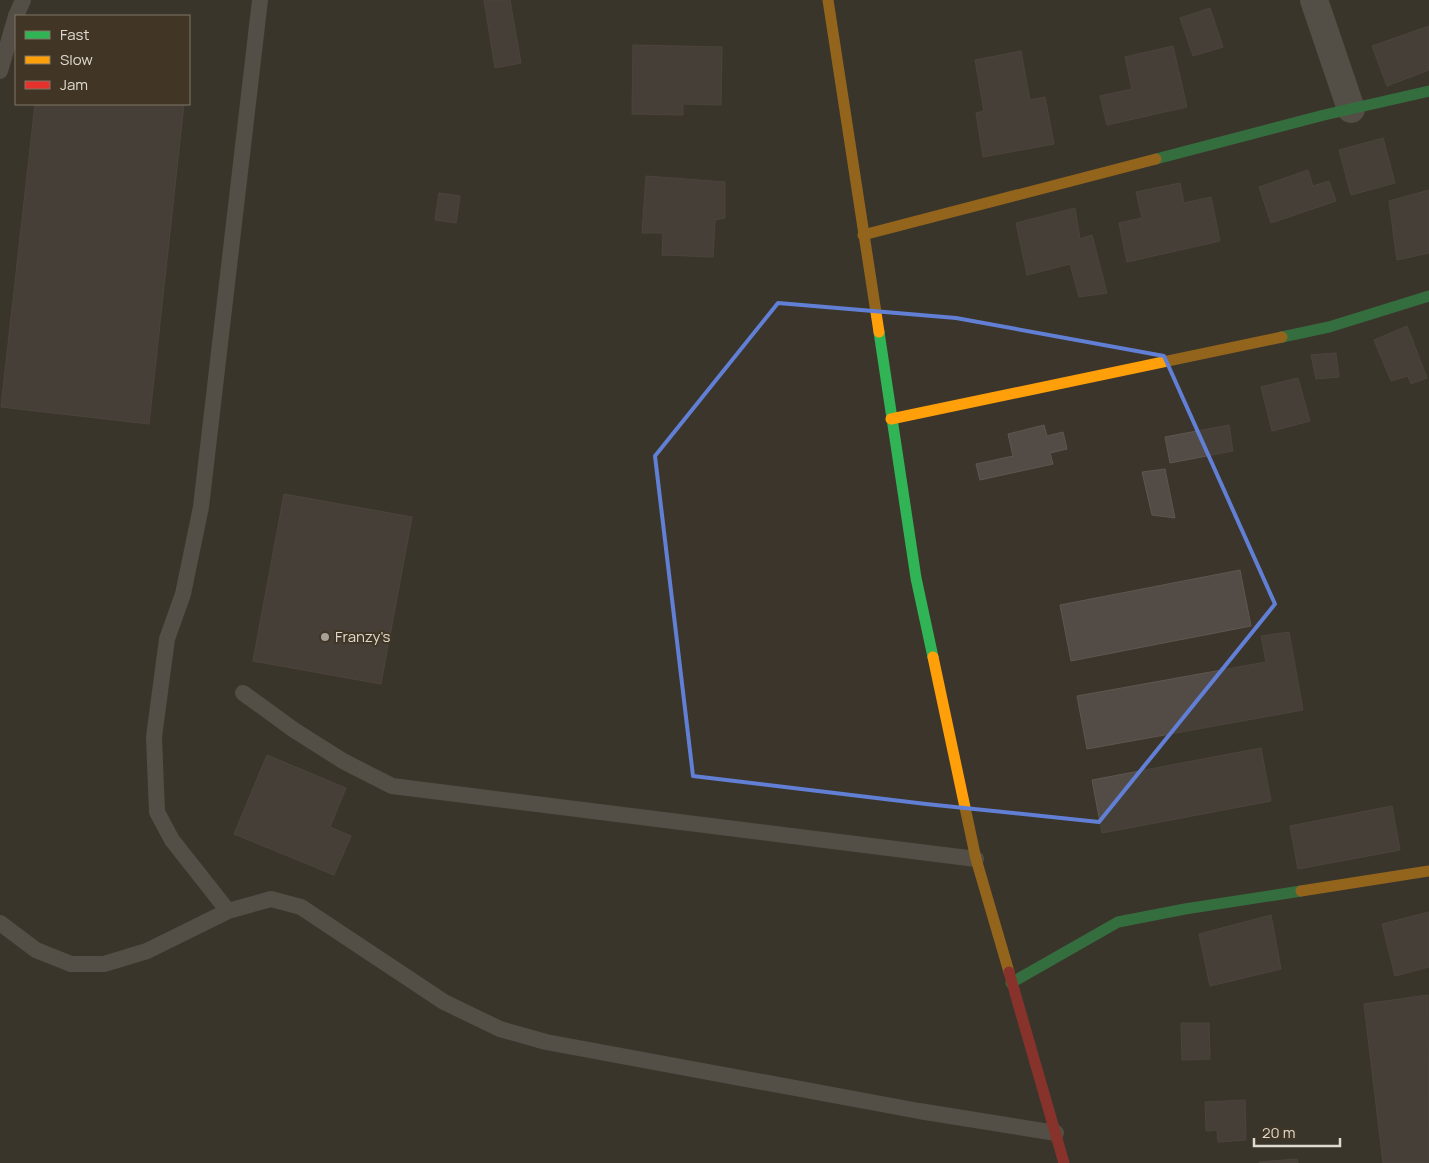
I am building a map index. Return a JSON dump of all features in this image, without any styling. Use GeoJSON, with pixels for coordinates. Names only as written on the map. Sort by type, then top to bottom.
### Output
{"type":"FeatureCollection","features":[{"type":"Feature","properties":{"kind":"street"},"geometry":{"type":"LineString","coordinates":[[828,0],[916,578],[976,859],[1064,1163]]}},
{"type":"Feature","properties":{"kind":"street"},"geometry":{"type":"LineString","coordinates":[[1314,0],[1351,109]]}},
{"type":"Feature","properties":{"kind":"street"},"geometry":{"type":"LineString","coordinates":[[863,235],[1351,109],[1429,91]]}},
{"type":"Feature","properties":{"kind":"street"},"geometry":{"type":"LineString","coordinates":[[891,419],[1329,327],[1429,296]]}},
{"type":"Feature","properties":{"kind":"street"},"geometry":{"type":"LineString","coordinates":[[1011,983],[1118,922],[1429,871]]}},
{"type":"Feature","properties":{"kind":"lane"},"geometry":{"type":"LineString","coordinates":[[16,15],[23,0]]}},
{"type":"Feature","properties":{"kind":"lane"},"geometry":{"type":"LineString","coordinates":[[228,911],[172,840],[157,812],[154,737],[166,639],[182,594],[201,507],[260,0]]}},
{"type":"Feature","properties":{"kind":"lane"},"geometry":{"type":"LineString","coordinates":[[0,71],[15,19]]}},
{"type":"Feature","properties":{"kind":"lane"},"geometry":{"type":"LineString","coordinates":[[243,693],[294,730],[343,761],[392,786],[976,859]]}},
{"type":"Feature","properties":{"kind":"lane"},"geometry":{"type":"LineString","coordinates":[[0,923],[36,950],[71,964],[104,964],[147,951],[228,911],[271,899],[301,907],[444,1002],[500,1029],[546,1042],[919,1111],[1056,1133]]}},
{"type":"Feature","properties":{"kind":"highlighted area"},"geometry":{"type":"Polygon","coordinates":[[[778,303],[956,318],[1164,356],[1275,604],[1099,822],[926,804],[693,776],[655,456],[778,303]]]}},
{"type":"Feature","properties":{"kind":"building"},"geometry":{"type":"Polygon","coordinates":[[[484,0],[510,0],[521,63],[495,68],[484,0]]]}},
{"type":"Feature","properties":{"kind":"building"},"geometry":{"type":"Polygon","coordinates":[[[1210,8],[1223,47],[1193,56],[1180,18],[1210,8]]]}},
{"type":"Feature","properties":{"kind":"building"},"geometry":{"type":"Polygon","coordinates":[[[1429,26],[1429,70],[1387,86],[1372,46],[1429,26]]]}},
{"type":"Feature","properties":{"kind":"building"},"geometry":{"type":"Polygon","coordinates":[[[633,45],[722,47],[721,105],[683,104],[683,115],[632,114],[633,45]]]}},
{"type":"Feature","properties":{"kind":"building"},"geometry":{"type":"Polygon","coordinates":[[[1173,46],[1187,107],[1107,125],[1100,96],[1132,89],[1125,57],[1173,46]]]}},
{"type":"Feature","properties":{"kind":"building"},"geometry":{"type":"Polygon","coordinates":[[[1021,51],[1030,100],[1045,97],[1054,144],[983,157],[976,113],[984,111],[975,60],[1021,51]]]}},
{"type":"Feature","properties":{"kind":"building"},"geometry":{"type":"Polygon","coordinates":[[[35,105],[184,105],[149,424],[1,407],[35,105]]]}},
{"type":"Feature","properties":{"kind":"building"},"geometry":{"type":"Polygon","coordinates":[[[1383,138],[1395,183],[1351,195],[1339,150],[1383,138]]]}},
{"type":"Feature","properties":{"kind":"building"},"geometry":{"type":"Polygon","coordinates":[[[1308,170],[1313,186],[1329,181],[1336,201],[1271,223],[1259,187],[1308,170]]]}},
{"type":"Feature","properties":{"kind":"building"},"geometry":{"type":"Polygon","coordinates":[[[646,176],[725,182],[725,218],[715,220],[713,257],[662,255],[663,233],[642,233],[646,176]]]}},
{"type":"Feature","properties":{"kind":"building"},"geometry":{"type":"Polygon","coordinates":[[[1180,183],[1184,203],[1211,197],[1220,241],[1127,262],[1119,223],[1142,218],[1136,192],[1180,183]]]}},
{"type":"Feature","properties":{"kind":"building"},"geometry":{"type":"Polygon","coordinates":[[[1429,190],[1429,253],[1397,260],[1389,201],[1429,190]]]}},
{"type":"Feature","properties":{"kind":"building"},"geometry":{"type":"Polygon","coordinates":[[[439,193],[460,196],[456,223],[435,220],[439,193]]]}},
{"type":"Feature","properties":{"kind":"building"},"geometry":{"type":"Polygon","coordinates":[[[1075,208],[1080,239],[1092,235],[1107,293],[1079,297],[1070,264],[1027,275],[1016,223],[1075,208]]]}},
{"type":"Feature","properties":{"kind":"building"},"geometry":{"type":"Polygon","coordinates":[[[1407,326],[1427,378],[1411,384],[1408,376],[1391,381],[1374,340],[1407,326]]]}},
{"type":"Feature","properties":{"kind":"building"},"geometry":{"type":"Polygon","coordinates":[[[1336,353],[1339,377],[1316,379],[1311,355],[1336,353]]]}},
{"type":"Feature","properties":{"kind":"building"},"geometry":{"type":"Polygon","coordinates":[[[1298,378],[1310,421],[1272,431],[1261,387],[1298,378]]]}},
{"type":"Feature","properties":{"kind":"building"},"geometry":{"type":"Polygon","coordinates":[[[1044,425],[1047,436],[1063,432],[1067,449],[1050,453],[1053,464],[980,480],[976,464],[1013,456],[1008,434],[1044,425]]]}},
{"type":"Feature","properties":{"kind":"building"},"geometry":{"type":"Polygon","coordinates":[[[1229,425],[1233,451],[1170,463],[1165,437],[1229,425]]]}},
{"type":"Feature","properties":{"kind":"building"},"geometry":{"type":"Polygon","coordinates":[[[1165,469],[1175,518],[1152,515],[1142,472],[1165,469]]]}},
{"type":"Feature","properties":{"kind":"building"},"geometry":{"type":"Polygon","coordinates":[[[284,494],[412,517],[381,684],[253,661],[284,494]]]}},
{"type":"Feature","properties":{"kind":"building"},"geometry":{"type":"Polygon","coordinates":[[[1240,570],[1251,626],[1071,661],[1060,605],[1240,570]]]}},
{"type":"Feature","properties":{"kind":"building"},"geometry":{"type":"Polygon","coordinates":[[[1289,632],[1303,710],[1087,749],[1077,696],[1266,662],[1261,636],[1289,632]]]}},
{"type":"Feature","properties":{"kind":"building"},"geometry":{"type":"Polygon","coordinates":[[[1261,748],[1271,801],[1102,833],[1092,780],[1261,748]]]}},
{"type":"Feature","properties":{"kind":"building"},"geometry":{"type":"Polygon","coordinates":[[[267,755],[346,788],[330,827],[351,836],[334,875],[234,834],[267,755]]]}},
{"type":"Feature","properties":{"kind":"building"},"geometry":{"type":"Polygon","coordinates":[[[1392,806],[1400,850],[1298,869],[1290,826],[1392,806]]]}},
{"type":"Feature","properties":{"kind":"building"},"geometry":{"type":"Polygon","coordinates":[[[1429,912],[1429,967],[1395,976],[1382,924],[1429,912]]]}},
{"type":"Feature","properties":{"kind":"building"},"geometry":{"type":"Polygon","coordinates":[[[1271,915],[1281,969],[1210,986],[1199,934],[1271,915]]]}},
{"type":"Feature","properties":{"kind":"building"},"geometry":{"type":"Polygon","coordinates":[[[1428,995],[1429,1163],[1383,1163],[1364,1004],[1428,995]]]}},
{"type":"Feature","properties":{"kind":"building"},"geometry":{"type":"Polygon","coordinates":[[[1181,1023],[1209,1023],[1210,1059],[1182,1060],[1181,1023]]]}},
{"type":"Feature","properties":{"kind":"building"},"geometry":{"type":"Polygon","coordinates":[[[1245,1100],[1246,1140],[1218,1142],[1217,1130],[1206,1131],[1205,1102],[1245,1100]]]}},
{"type":"Feature","properties":{"kind":"building"},"geometry":{"type":"Polygon","coordinates":[[[1297,1159],[1298,1163],[1259,1163],[1259,1162],[1297,1159]]]}},
{"type":"Feature","properties":{"kind":"traffic: fast"},"geometry":{"type":"LineString","coordinates":[[1156,159],[1324,115],[1429,91]]}},
{"type":"Feature","properties":{"kind":"traffic: fast"},"geometry":{"type":"LineString","coordinates":[[1282,337],[1329,327],[1429,296]]}},
{"type":"Feature","properties":{"kind":"traffic: fast"},"geometry":{"type":"LineString","coordinates":[[879,332],[916,578],[933,657]]}},
{"type":"Feature","properties":{"kind":"traffic: fast"},"geometry":{"type":"LineString","coordinates":[[1011,983],[1118,922],[1185,909],[1301,891]]}},
{"type":"Feature","properties":{"kind":"traffic: slow"},"geometry":{"type":"LineString","coordinates":[[828,0],[879,332]]}},
{"type":"Feature","properties":{"kind":"traffic: slow"},"geometry":{"type":"LineString","coordinates":[[863,235],[1156,159]]}},
{"type":"Feature","properties":{"kind":"traffic: slow"},"geometry":{"type":"LineString","coordinates":[[891,419],[1282,337]]}},
{"type":"Feature","properties":{"kind":"traffic: slow"},"geometry":{"type":"LineString","coordinates":[[933,657],[976,859],[1009,972]]}},
{"type":"Feature","properties":{"kind":"traffic: slow"},"geometry":{"type":"LineString","coordinates":[[1301,891],[1429,871]]}},
{"type":"Feature","properties":{"kind":"traffic: jam"},"geometry":{"type":"LineString","coordinates":[[1009,972],[1064,1163]]}},
{"type":"Feature","properties":{"kind":"place","name":"Franzy's"},"geometry":{"type":"Point","coordinates":[325,637]}}]}
